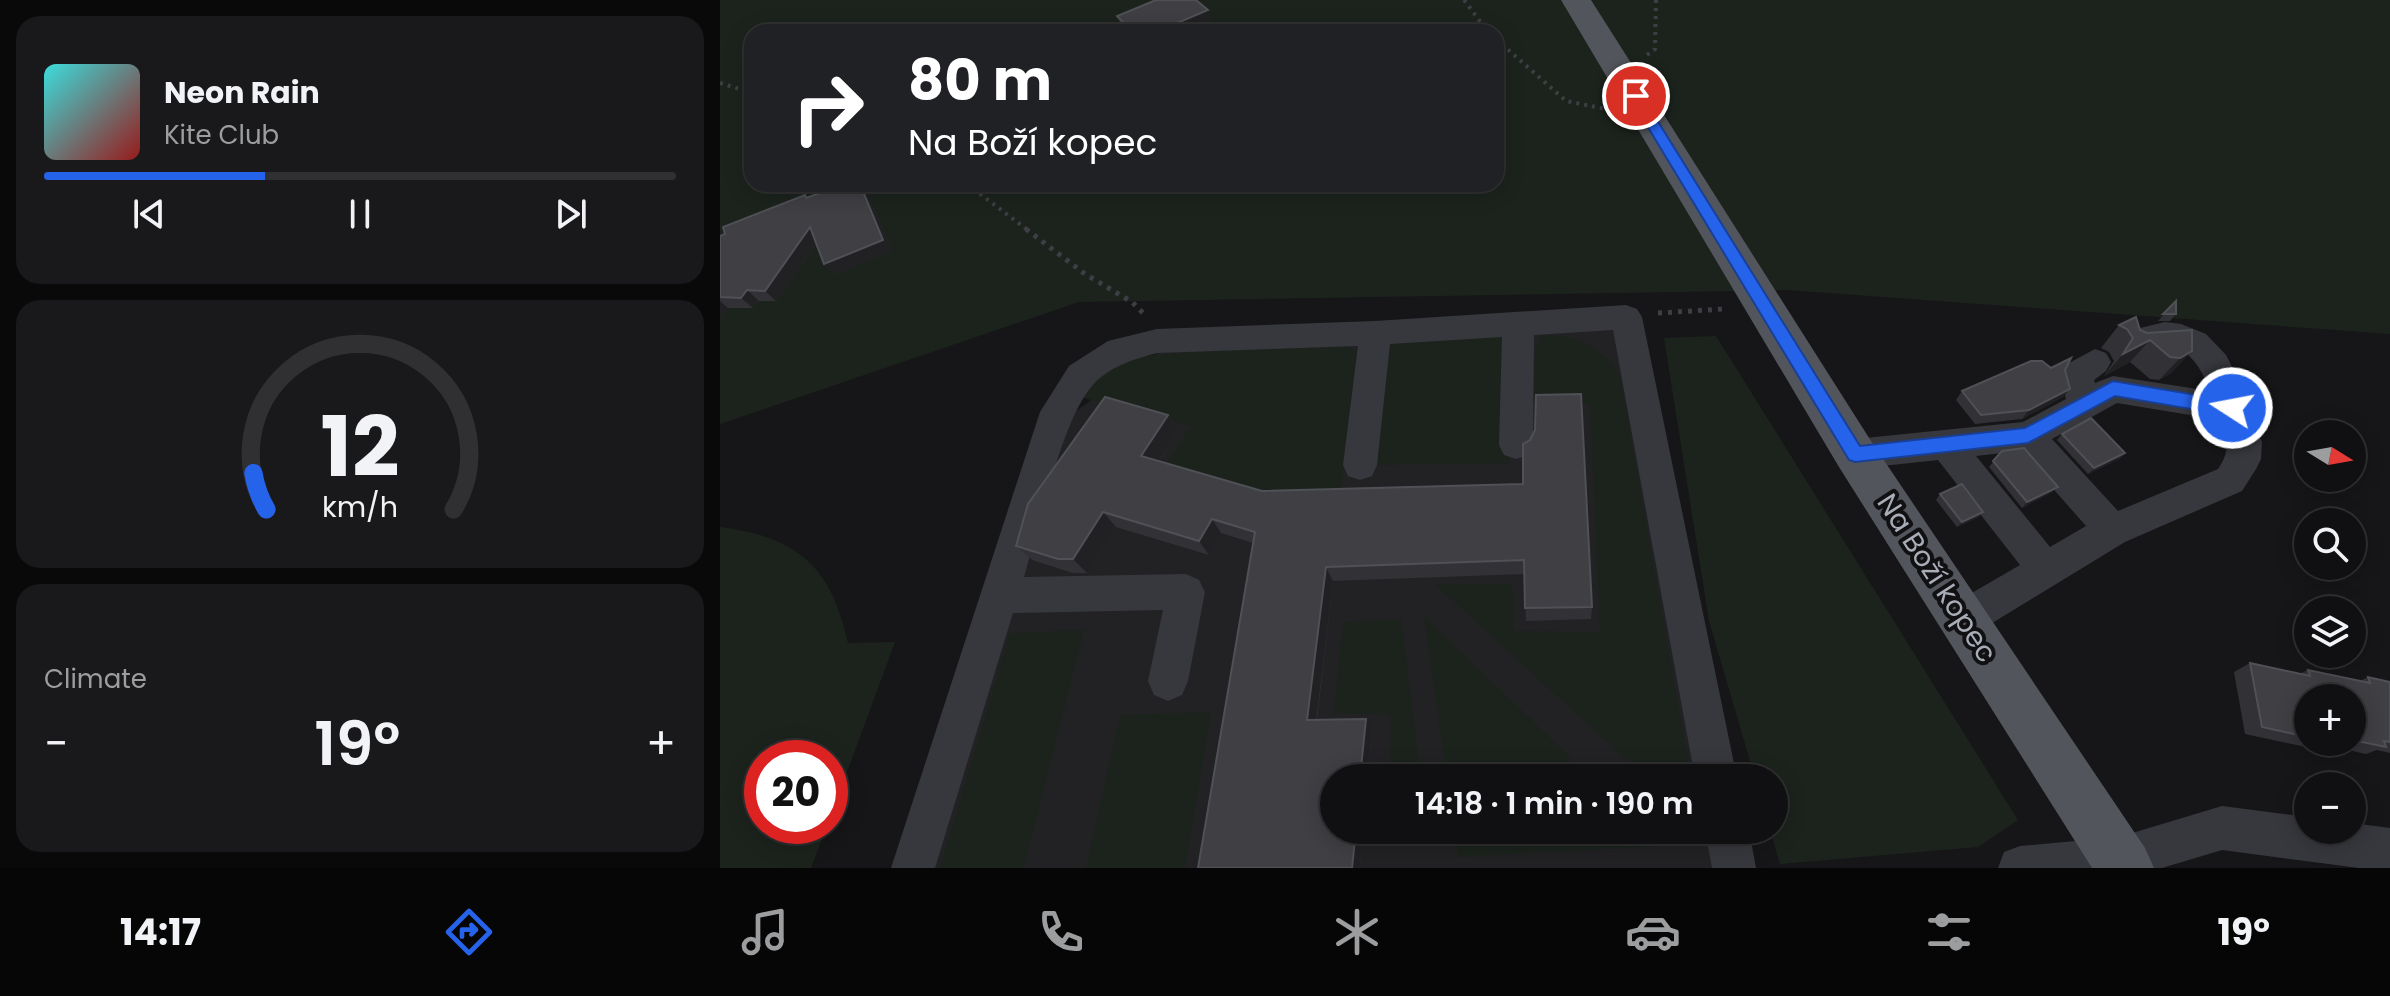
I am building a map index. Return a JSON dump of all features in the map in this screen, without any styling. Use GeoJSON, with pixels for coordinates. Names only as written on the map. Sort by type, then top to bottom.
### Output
{"type":"FeatureCollection","features":[{"type":"Feature","properties":{"kind":"main road","name":"Na Boží kopec"},"geometry":{"type":"LineString","coordinates":[[1576,0],[1855,454],[1965,618],[2122,864]]}},
{"type":"Feature","properties":{"kind":"street"},"geometry":{"type":"LineString","coordinates":[[913,868],[1057,412],[1081,375],[1119,350],[1157,341],[1375,333],[1626,317],[1713,764]]}},
{"type":"Feature","properties":{"kind":"street"},"geometry":{"type":"LineString","coordinates":[[1516,445],[1518,325]]}},
{"type":"Feature","properties":{"kind":"street"},"geometry":{"type":"LineString","coordinates":[[1360,465],[1375,333]]}},
{"type":"Feature","properties":{"kind":"street"},"geometry":{"type":"LineString","coordinates":[[1965,618],[2112,530],[2230,480],[2244,459],[2245,442],[2216,363],[2192,341],[2162,335],[2135,342]]}},
{"type":"Feature","properties":{"kind":"street"},"geometry":{"type":"LineString","coordinates":[[2084,403],[2077,378],[2080,372],[2095,362]]}},
{"type":"Feature","properties":{"kind":"street"},"geometry":{"type":"LineString","coordinates":[[1855,454],[2028,436],[2113,389],[2232,408]]}},
{"type":"Feature","properties":{"kind":"street"},"geometry":{"type":"LineString","coordinates":[[2028,436],[2112,530]]}},
{"type":"Feature","properties":{"kind":"street"},"geometry":{"type":"LineString","coordinates":[[1947,445],[2046,570]]}},
{"type":"Feature","properties":{"kind":"street"},"geometry":{"type":"LineString","coordinates":[[1001,595],[1186,592],[1168,681]]}},
{"type":"Feature","properties":{"kind":"street"},"geometry":{"type":"LineString","coordinates":[[2020,868],[2122,864],[2222,828],[2390,850]]}},
{"type":"Feature","properties":{"kind":"street"},"geometry":{"type":"LineString","coordinates":[[1730,844],[1734,868]]}},
{"type":"Feature","properties":{"kind":"path"},"geometry":{"type":"LineString","coordinates":[[1464,0],[1482,24]]}},
{"type":"Feature","properties":{"kind":"path"},"geometry":{"type":"LineString","coordinates":[[1622,74],[1655,49],[1656,0]]}},
{"type":"Feature","properties":{"kind":"path"},"geometry":{"type":"LineString","coordinates":[[1504,46],[1566,101],[1649,118]]}},
{"type":"Feature","properties":{"kind":"path"},"geometry":{"type":"LineString","coordinates":[[720,83],[744,90]]}},
{"type":"Feature","properties":{"kind":"path"},"geometry":{"type":"LineString","coordinates":[[977,192],[1085,274],[1132,302],[1150,319],[1157,341]]}},
{"type":"Feature","properties":{"kind":"path"},"geometry":{"type":"LineString","coordinates":[[1666,312],[1733,309]]}},
{"type":"Feature","properties":{"kind":"shaded area"},"geometry":{"type":"Polygon","coordinates":[[[720,0],[2390,0],[2390,334],[1788,290],[1079,302],[720,424],[720,0]]]}},
{"type":"Feature","properties":{"kind":"shaded area"},"geometry":{"type":"Polygon","coordinates":[[[1638,326],[1716,764],[1320,764],[1320,844],[1730,844],[1734,868],[921,868],[1058,424],[1160,351],[1638,326]]]}},
{"type":"Feature","properties":{"kind":"shaded area"},"geometry":{"type":"Polygon","coordinates":[[[1542,335],[1577,340],[1596,349],[1620,375],[1689,764],[1631,764],[1435,584],[1512,584],[1514,631],[1600,632],[1590,405],[1531,403],[1536,347],[1542,335]]]}},
{"type":"Feature","properties":{"kind":"shaded area"},"geometry":{"type":"Polygon","coordinates":[[[1716,336],[2018,820],[1978,847],[1780,864],[1774,844],[1788,844],[1788,764],[1751,764],[1709,621],[1664,338],[1716,336]]]}},
{"type":"Feature","properties":{"kind":"shaded area"},"geometry":{"type":"Polygon","coordinates":[[[1503,337],[1507,345],[1509,463],[1370,465],[1389,343],[1503,337]]]}},
{"type":"Feature","properties":{"kind":"shaded area"},"geometry":{"type":"Polygon","coordinates":[[[1317,343],[1345,344],[1357,352],[1340,499],[1277,499],[1164,468],[1191,426],[1080,397],[1099,374],[1141,356],[1317,343]]]}},
{"type":"Feature","properties":{"kind":"shaded area"},"geometry":{"type":"Polygon","coordinates":[[[720,527],[771,539],[807,560],[832,594],[848,643],[895,642],[848,769],[848,740],[744,740],[744,844],[820,844],[811,868],[720,868],[720,527]]]}},
{"type":"Feature","properties":{"kind":"shaded area"},"geometry":{"type":"Polygon","coordinates":[[[1424,616],[1577,764],[1445,764],[1424,616]]]}},
{"type":"Feature","properties":{"kind":"shaded area"},"geometry":{"type":"Polygon","coordinates":[[[1401,619],[1419,764],[1389,764],[1391,715],[1334,713],[1343,622],[1401,619]]]}},
{"type":"Feature","properties":{"kind":"shaded area"},"geometry":{"type":"Polygon","coordinates":[[[1084,630],[1024,868],[940,868],[1010,633],[1084,630]]]}},
{"type":"Feature","properties":{"kind":"shaded area"},"geometry":{"type":"Polygon","coordinates":[[[1211,712],[1185,868],[1086,868],[1120,715],[1211,712]]]}},
{"type":"Feature","properties":{"kind":"shaded area"},"geometry":{"type":"Polygon","coordinates":[[[1456,844],[1661,846],[1458,857],[1456,844]]]}},
{"type":"Feature","properties":{"kind":"building"},"geometry":{"type":"Polygon","coordinates":[[[1156,0],[1196,0],[1208,10],[1175,24],[1124,24],[1117,16],[1156,0]]]}},
{"type":"Feature","properties":{"kind":"building"},"geometry":{"type":"Polygon","coordinates":[[[823,192],[863,192],[883,240],[824,264],[810,227],[765,291],[747,290],[741,298],[720,297],[720,236],[725,234],[723,227],[805,195],[806,198],[823,192]]]}},
{"type":"Feature","properties":{"kind":"building"},"geometry":{"type":"Polygon","coordinates":[[[2176,301],[2176,314],[2163,314],[2176,301]]]}},
{"type":"Feature","properties":{"kind":"building"},"geometry":{"type":"Polygon","coordinates":[[[2136,317],[2140,330],[2147,333],[2192,330],[2192,351],[2180,358],[2170,357],[2150,340],[2123,354],[2133,338],[2127,329],[2119,325],[2136,317]]]}},
{"type":"Feature","properties":{"kind":"building"},"geometry":{"type":"Polygon","coordinates":[[[2071,358],[2065,370],[2070,389],[2029,410],[1981,415],[1962,391],[2031,361],[2042,361],[2051,368],[2071,358]]]}},
{"type":"Feature","properties":{"kind":"building"},"geometry":{"type":"Polygon","coordinates":[[[1581,394],[1592,607],[1525,608],[1524,560],[1326,567],[1307,720],[1366,719],[1361,764],[1320,764],[1320,844],[1355,844],[1352,868],[1198,868],[1255,532],[1212,519],[1199,541],[1103,512],[1073,559],[1058,559],[1016,546],[1028,504],[1105,397],[1168,415],[1141,456],[1262,491],[1523,484],[1523,444],[1530,440],[1535,430],[1536,395],[1581,394]]]}},
{"type":"Feature","properties":{"kind":"building"},"geometry":{"type":"Polygon","coordinates":[[[2091,418],[2125,453],[2094,468],[2062,434],[2091,418]]]}},
{"type":"Feature","properties":{"kind":"building"},"geometry":{"type":"Polygon","coordinates":[[[2024,448],[2058,487],[2027,502],[1993,461],[2002,451],[2024,448]]]}},
{"type":"Feature","properties":{"kind":"building"},"geometry":{"type":"Polygon","coordinates":[[[1962,484],[1983,512],[1962,522],[1940,494],[1962,484]]]}},
{"type":"Feature","properties":{"kind":"building"},"geometry":{"type":"Polygon","coordinates":[[[2250,663],[2310,676],[2308,670],[2370,683],[2368,677],[2390,682],[2390,742],[2384,741],[2386,747],[2366,743],[2366,684],[2294,684],[2294,734],[2262,727],[2250,663]]]}},
{"type":"Feature","properties":{"kind":"route"},"geometry":{"type":"LineString","coordinates":[[1636,96],[1762,307],[1855,454],[2028,436],[2113,389],[2232,408]]}}]}
